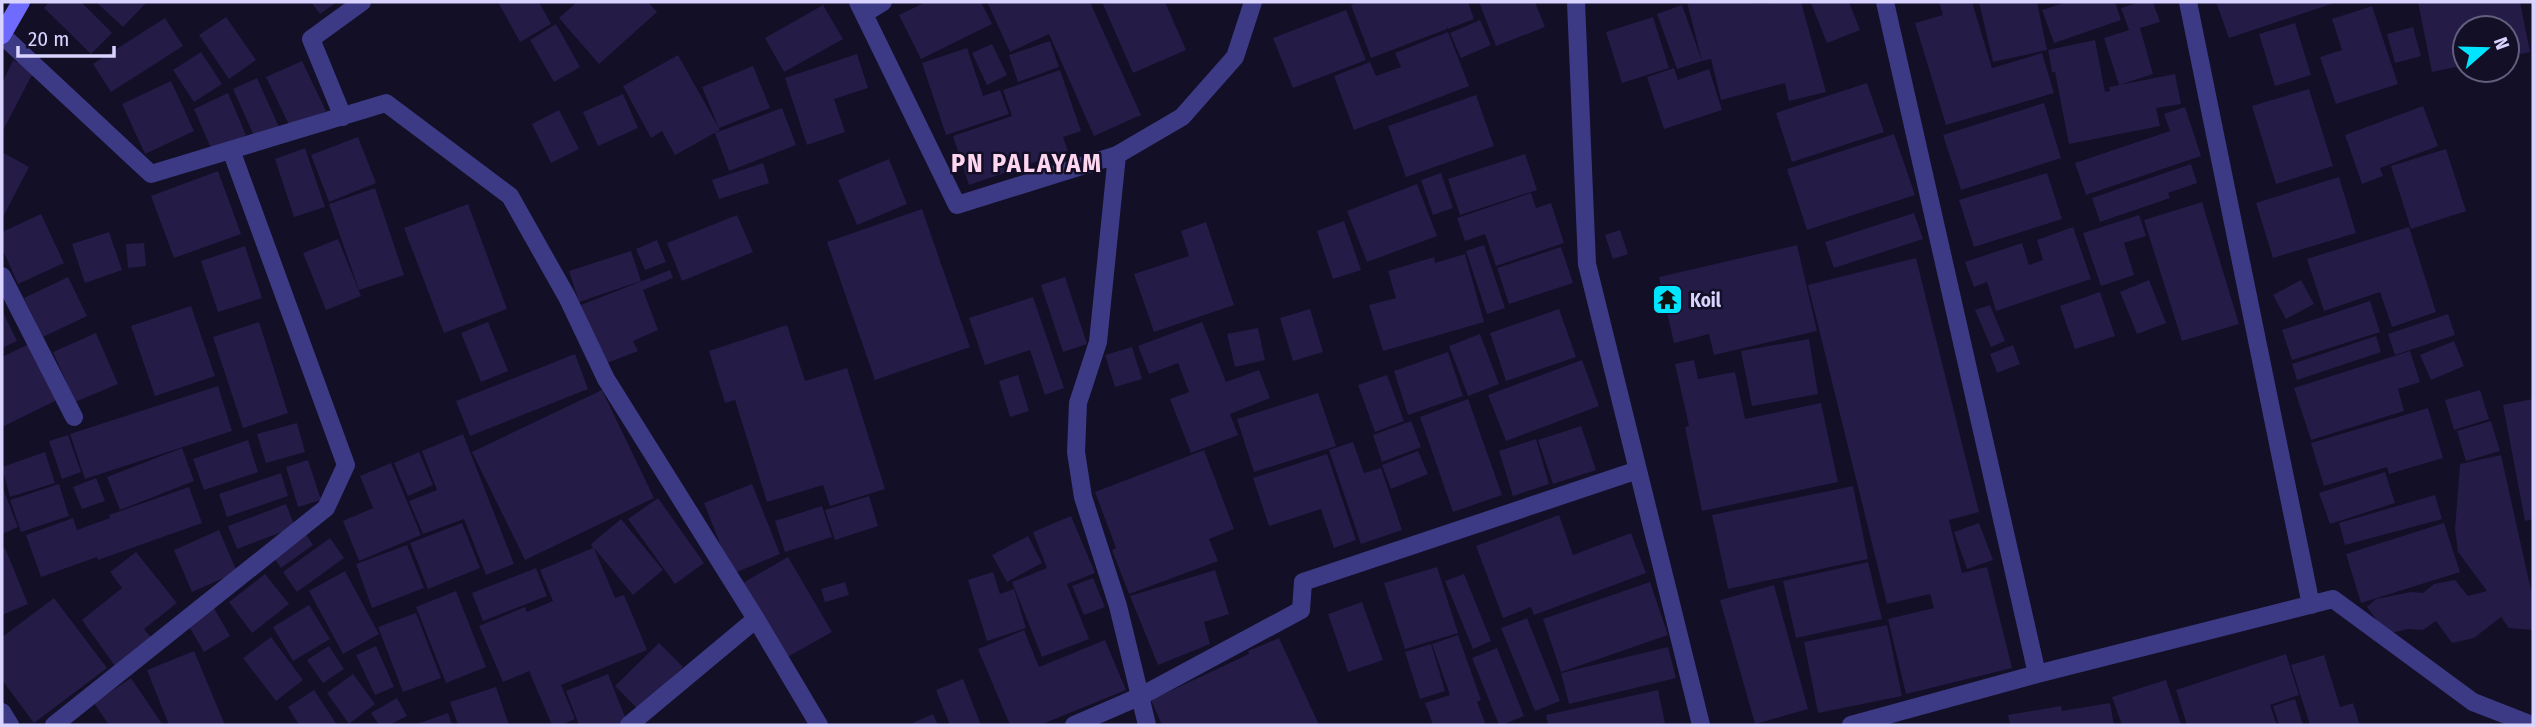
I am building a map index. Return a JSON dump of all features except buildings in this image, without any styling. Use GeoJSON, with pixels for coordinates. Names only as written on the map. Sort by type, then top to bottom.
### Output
{"type":"FeatureCollection","features":[{"type":"Feature","properties":{"kind":"street"},"geometry":{"type":"LineString","coordinates":[[21,2],[2,35],[151,174],[386,103],[510,196],[567,297],[606,379],[819,725]]}},
{"type":"Feature","properties":{"kind":"street"},"geometry":{"type":"LineString","coordinates":[[343,117],[311,39],[362,2]]}},
{"type":"Feature","properties":{"kind":"street"},"geometry":{"type":"LineString","coordinates":[[883,2],[861,7],[957,205],[1117,155],[1182,117],[1235,57],[1253,2]]}},
{"type":"Feature","properties":{"kind":"street"},"geometry":{"type":"LineString","coordinates":[[1576,2],[1587,264],[1701,725]]}},
{"type":"Feature","properties":{"kind":"street"},"geometry":{"type":"LineString","coordinates":[[1885,2],[2037,674]]}},
{"type":"Feature","properties":{"kind":"street"},"geometry":{"type":"LineString","coordinates":[[2188,2],[2311,605]]}},
{"type":"Feature","properties":{"kind":"street"},"geometry":{"type":"LineString","coordinates":[[54,725],[326,508],[346,465],[231,150]]}},
{"type":"Feature","properties":{"kind":"street"},"geometry":{"type":"LineString","coordinates":[[1117,155],[1098,342],[1078,403],[1076,452],[1083,497],[1118,606],[1147,725]]}},
{"type":"Feature","properties":{"kind":"street"},"geometry":{"type":"LineString","coordinates":[[2,276],[74,417]]}},
{"type":"Feature","properties":{"kind":"street"},"geometry":{"type":"LineString","coordinates":[[1074,725],[1141,696],[1301,610],[1303,583],[1638,470]]}},
{"type":"Feature","properties":{"kind":"street"},"geometry":{"type":"LineString","coordinates":[[1852,725],[2037,674],[2333,599],[2473,702],[2532,725]]}},
{"type":"Feature","properties":{"kind":"street"},"geometry":{"type":"LineString","coordinates":[[629,725],[756,619]]}},
{"type":"Feature","properties":{"kind":"street"},"geometry":{"type":"LineString","coordinates":[[2,712],[10,725]]}},
{"type":"Feature","properties":{"kind":"place","name":"Koil"},"geometry":{"type":"Point","coordinates":[1667,300]}},
{"type":"Feature","properties":{"kind":"district","name":"PN PALAYAM"},"geometry":{"type":"Point","coordinates":[1027,163]}}]}
